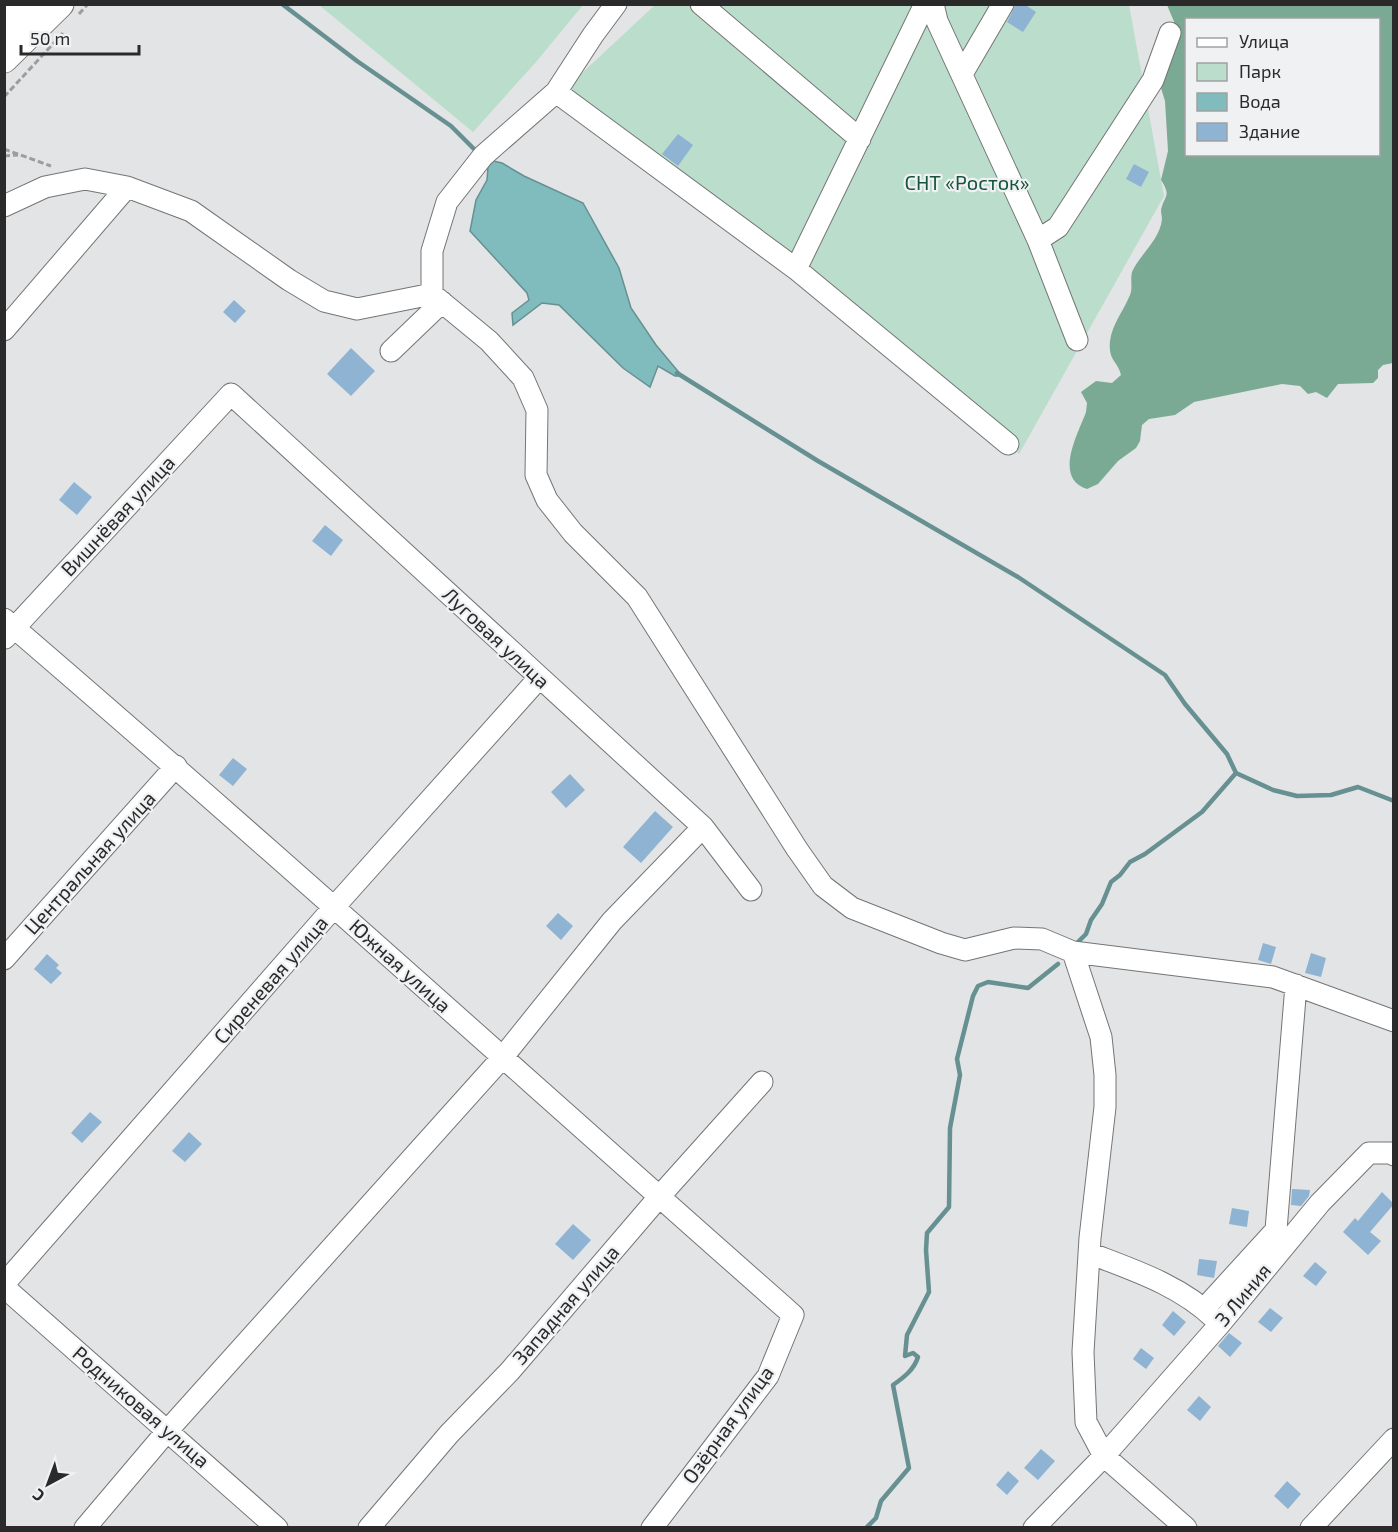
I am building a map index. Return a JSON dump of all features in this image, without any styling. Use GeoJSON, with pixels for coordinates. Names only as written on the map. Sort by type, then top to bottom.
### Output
{"type":"FeatureCollection","features":[{"type":"Feature","properties":{"kind":"main road"},"geometry":{"type":"LineString","coordinates":[[4,26],[27,4]]}},
{"type":"Feature","properties":{"kind":"main road"},"geometry":{"type":"LineString","coordinates":[[4,58],[68,11]]}},
{"type":"Feature","properties":{"kind":"street"},"geometry":{"type":"LineString","coordinates":[[616,4],[556,92],[483,156],[447,202],[432,251],[437,298],[489,341],[522,378],[537,410],[536,475],[547,500],[573,533],[637,597],[797,849],[823,886],[852,908],[964,950],[1014,938],[1042,939],[1072,952],[1273,977],[1394,1021]]}},
{"type":"Feature","properties":{"kind":"street"},"geometry":{"type":"LineString","coordinates":[[701,4],[860,139]]}},
{"type":"Feature","properties":{"kind":"street"},"geometry":{"type":"LineString","coordinates":[[796,269],[926,4]]}},
{"type":"Feature","properties":{"kind":"street"},"geometry":{"type":"LineString","coordinates":[[933,4],[937,21],[1038,240],[1077,340]]}},
{"type":"Feature","properties":{"kind":"street"},"geometry":{"type":"LineString","coordinates":[[962,74],[1003,4]]}},
{"type":"Feature","properties":{"kind":"street"},"geometry":{"type":"LineString","coordinates":[[1038,240],[1058,227],[1146,90],[1170,33]]}},
{"type":"Feature","properties":{"kind":"street"},"geometry":{"type":"LineString","coordinates":[[556,92],[796,269],[1008,444]]}},
{"type":"Feature","properties":{"kind":"street"},"geometry":{"type":"LineString","coordinates":[[4,206],[45,187],[85,179],[127,187],[191,211],[289,280],[324,301],[357,309],[437,298]]}},
{"type":"Feature","properties":{"kind":"street"},"geometry":{"type":"LineString","coordinates":[[4,330],[127,187]]}},
{"type":"Feature","properties":{"kind":"street"},"geometry":{"type":"LineString","coordinates":[[391,351],[437,298]]}},
{"type":"Feature","properties":{"kind":"street","name":"Вишнёвая улица"},"geometry":{"type":"LineString","coordinates":[[8,628],[231,394]]}},
{"type":"Feature","properties":{"kind":"street","name":"Луговая улица"},"geometry":{"type":"LineString","coordinates":[[231,394],[703,827],[751,890]]}},
{"type":"Feature","properties":{"kind":"street","name":"Южная улица"},"geometry":{"type":"LineString","coordinates":[[8,628],[176,766],[793,1315]]}},
{"type":"Feature","properties":{"kind":"street","name":"Сиреневая улица"},"geometry":{"type":"LineString","coordinates":[[4,1286],[335,906],[539,678]]}},
{"type":"Feature","properties":{"kind":"street","name":"Центральная улица"},"geometry":{"type":"LineString","coordinates":[[4,959],[176,766]]}},
{"type":"Feature","properties":{"kind":"street"},"geometry":{"type":"LineString","coordinates":[[85,1527],[168,1430],[502,1058],[612,921],[703,827]]}},
{"type":"Feature","properties":{"kind":"street"},"geometry":{"type":"LineString","coordinates":[[1072,952],[1101,1037],[1105,1075],[1105,1107],[1089,1253],[1083,1352],[1086,1422],[1104,1456],[1186,1527]]}},
{"type":"Feature","properties":{"kind":"street"},"geometry":{"type":"LineString","coordinates":[[1204,1309],[1276,1230],[1296,985]]}},
{"type":"Feature","properties":{"kind":"street","name":"Западная улица"},"geometry":{"type":"LineString","coordinates":[[369,1527],[449,1434],[510,1371],[659,1197],[762,1082]]}},
{"type":"Feature","properties":{"kind":"street","name":"3 Линия"},"geometry":{"type":"LineString","coordinates":[[1034,1527],[1104,1456],[1220,1324],[1320,1203],[1370,1153],[1392,1154]]}},
{"type":"Feature","properties":{"kind":"street"},"geometry":{"type":"LineString","coordinates":[[1089,1253],[1146,1274],[1179,1292],[1204,1309],[1220,1324]]}},
{"type":"Feature","properties":{"kind":"street","name":"Родниковая улица"},"geometry":{"type":"LineString","coordinates":[[4,1286],[277,1527]]}},
{"type":"Feature","properties":{"kind":"street","name":"Озёрная улица"},"geometry":{"type":"LineString","coordinates":[[652,1527],[768,1376],[793,1315]]}},
{"type":"Feature","properties":{"kind":"street"},"geometry":{"type":"LineString","coordinates":[[1311,1527],[1394,1439]]}},
{"type":"Feature","properties":{"kind":"path"},"geometry":{"type":"LineString","coordinates":[[68,11],[88,4]]}},
{"type":"Feature","properties":{"kind":"path"},"geometry":{"type":"LineString","coordinates":[[4,97],[63,33]]}},
{"type":"Feature","properties":{"kind":"path"},"geometry":{"type":"LineString","coordinates":[[4,149],[52,167]]}},
{"type":"Feature","properties":{"kind":"path"},"geometry":{"type":"LineString","coordinates":[[4,156],[19,155]]}},
{"type":"Feature","properties":{"kind":"green space"},"geometry":{"type":"Polygon","coordinates":[[[583,4],[536,62],[473,132],[319,5],[583,4]]]}},
{"type":"Feature","properties":{"kind":"green space","name":"СНТ «Росток»"},"geometry":{"type":"Polygon","coordinates":[[[655,5],[1129,5],[1164,196],[1019,454],[566,88],[655,5]]]}},
{"type":"Feature","properties":{"kind":"green space"},"geometry":{"type":"Polygon","coordinates":[[[1167,5],[1393,5],[1393,363],[1383,365],[1378,370],[1378,378],[1373,383],[1338,384],[1327,398],[1316,392],[1308,394],[1300,386],[1282,384],[1194,402],[1175,415],[1149,419],[1142,425],[1140,441],[1136,448],[1118,461],[1098,484],[1087,489],[1077,483],[1071,475],[1070,466],[1074,443],[1086,412],[1087,403],[1081,392],[1096,381],[1112,383],[1121,375],[1110,353],[1113,329],[1131,292],[1132,272],[1158,234],[1162,219],[1162,205],[1167,193],[1161,180],[1168,151],[1165,101],[1161,88],[1162,74],[1178,31],[1167,5]]]}},
{"type":"Feature","properties":{"kind":"water"},"geometry":{"type":"Polygon","coordinates":[[[493,161],[502,163],[524,176],[583,203],[619,268],[631,308],[656,345],[682,376],[675,376],[658,366],[650,387],[623,368],[559,305],[542,303],[513,325],[512,313],[529,300],[527,293],[470,231],[476,200],[487,180],[488,167],[493,161]]]}},
{"type":"Feature","properties":{"kind":"building"},"geometry":{"type":"Polygon","coordinates":[[[1016,4],[1024,4],[1036,12],[1023,32],[1007,22],[1016,4]]]}},
{"type":"Feature","properties":{"kind":"building"},"geometry":{"type":"Polygon","coordinates":[[[678,134],[693,145],[678,166],[662,154],[678,134]]]}},
{"type":"Feature","properties":{"kind":"building"},"geometry":{"type":"Polygon","coordinates":[[[1134,164],[1149,172],[1141,187],[1126,179],[1134,164]]]}},
{"type":"Feature","properties":{"kind":"building"},"geometry":{"type":"Polygon","coordinates":[[[234,300],[246,311],[235,323],[223,312],[234,300]]]}},
{"type":"Feature","properties":{"kind":"building"},"geometry":{"type":"Polygon","coordinates":[[[351,348],[375,371],[351,396],[327,374],[351,348]]]}},
{"type":"Feature","properties":{"kind":"building"},"geometry":{"type":"Polygon","coordinates":[[[74,482],[92,497],[77,515],[59,500],[74,482]]]}},
{"type":"Feature","properties":{"kind":"building"},"geometry":{"type":"Polygon","coordinates":[[[325,525],[343,540],[331,556],[312,541],[325,525]]]}},
{"type":"Feature","properties":{"kind":"building"},"geometry":{"type":"Polygon","coordinates":[[[233,758],[247,769],[233,786],[219,775],[233,758]]]}},
{"type":"Feature","properties":{"kind":"building"},"geometry":{"type":"Polygon","coordinates":[[[570,774],[585,790],[566,808],[551,792],[570,774]]]}},
{"type":"Feature","properties":{"kind":"building"},"geometry":{"type":"Polygon","coordinates":[[[655,811],[673,827],[641,863],[623,847],[655,811]]]}},
{"type":"Feature","properties":{"kind":"building"},"geometry":{"type":"Polygon","coordinates":[[[558,913],[573,926],[561,940],[546,926],[558,913]]]}},
{"type":"Feature","properties":{"kind":"building"},"geometry":{"type":"Polygon","coordinates":[[[1263,943],[1276,947],[1271,964],[1258,960],[1263,943]]]}},
{"type":"Feature","properties":{"kind":"building"},"geometry":{"type":"Polygon","coordinates":[[[1311,953],[1326,958],[1321,977],[1305,973],[1311,953]]]}},
{"type":"Feature","properties":{"kind":"building"},"geometry":{"type":"Polygon","coordinates":[[[47,954],[59,965],[56,968],[62,973],[51,984],[34,969],[47,954]]]}},
{"type":"Feature","properties":{"kind":"building"},"geometry":{"type":"Polygon","coordinates":[[[90,1112],[102,1122],[82,1143],[71,1133],[90,1112]]]}},
{"type":"Feature","properties":{"kind":"building"},"geometry":{"type":"Polygon","coordinates":[[[189,1132],[202,1144],[185,1162],[172,1151],[189,1132]]]}},
{"type":"Feature","properties":{"kind":"building"},"geometry":{"type":"Polygon","coordinates":[[[1292,1189],[1310,1190],[1309,1196],[1301,1206],[1291,1205],[1292,1189]]]}},
{"type":"Feature","properties":{"kind":"building"},"geometry":{"type":"Polygon","coordinates":[[[1382,1192],[1394,1204],[1370,1232],[1381,1241],[1368,1255],[1343,1232],[1355,1218],[1358,1221],[1382,1192]]]}},
{"type":"Feature","properties":{"kind":"building"},"geometry":{"type":"Polygon","coordinates":[[[1232,1208],[1249,1211],[1247,1227],[1229,1224],[1232,1208]]]}},
{"type":"Feature","properties":{"kind":"building"},"geometry":{"type":"Polygon","coordinates":[[[573,1224],[591,1240],[573,1260],[555,1244],[573,1224]]]}},
{"type":"Feature","properties":{"kind":"building"},"geometry":{"type":"Polygon","coordinates":[[[1199,1259],[1217,1261],[1214,1278],[1197,1275],[1199,1259]]]}},
{"type":"Feature","properties":{"kind":"building"},"geometry":{"type":"Polygon","coordinates":[[[1315,1262],[1327,1272],[1316,1286],[1303,1276],[1315,1262]]]}},
{"type":"Feature","properties":{"kind":"building"},"geometry":{"type":"Polygon","coordinates":[[[1270,1308],[1283,1318],[1271,1332],[1258,1322],[1270,1308]]]}},
{"type":"Feature","properties":{"kind":"building"},"geometry":{"type":"Polygon","coordinates":[[[1173,1311],[1186,1322],[1174,1336],[1162,1325],[1173,1311]]]}},
{"type":"Feature","properties":{"kind":"building"},"geometry":{"type":"Polygon","coordinates":[[[1229,1333],[1242,1343],[1230,1357],[1218,1346],[1229,1333]]]}},
{"type":"Feature","properties":{"kind":"building"},"geometry":{"type":"Polygon","coordinates":[[[1141,1348],[1154,1358],[1146,1369],[1133,1359],[1141,1348]]]}},
{"type":"Feature","properties":{"kind":"building"},"geometry":{"type":"Polygon","coordinates":[[[1199,1396],[1211,1407],[1200,1421],[1187,1410],[1199,1396]]]}},
{"type":"Feature","properties":{"kind":"building"},"geometry":{"type":"Polygon","coordinates":[[[1041,1449],[1055,1461],[1038,1480],[1024,1468],[1041,1449]]]}},
{"type":"Feature","properties":{"kind":"building"},"geometry":{"type":"Polygon","coordinates":[[[1008,1471],[1019,1481],[1007,1495],[996,1485],[1008,1471]]]}},
{"type":"Feature","properties":{"kind":"building"},"geometry":{"type":"Polygon","coordinates":[[[1287,1481],[1301,1494],[1288,1509],[1274,1496],[1287,1481]]]}},
{"type":"Feature","properties":{"kind":"waterway"},"geometry":{"type":"LineString","coordinates":[[282,4],[357,61],[451,126],[474,149]]}},
{"type":"Feature","properties":{"kind":"waterway"},"geometry":{"type":"LineString","coordinates":[[677,373],[818,461],[1018,577],[1165,675],[1185,704],[1227,754],[1236,773],[1273,790],[1297,796],[1331,795],[1358,787],[1394,801]]}},
{"type":"Feature","properties":{"kind":"waterway"},"geometry":{"type":"LineString","coordinates":[[1075,945],[1086,934],[1111,882],[1130,862],[1145,854],[1202,812],[1236,773]]}},
{"type":"Feature","properties":{"kind":"waterway"},"geometry":{"type":"LineString","coordinates":[[866,1528],[876,1518],[881,1501],[909,1468],[893,1385],[911,1370],[918,1357],[913,1353],[905,1356],[907,1335],[929,1292],[927,1233],[949,1207],[950,1128],[960,1075],[957,1059],[973,996],[978,986],[988,982],[1028,988],[1058,964]]}}]}
